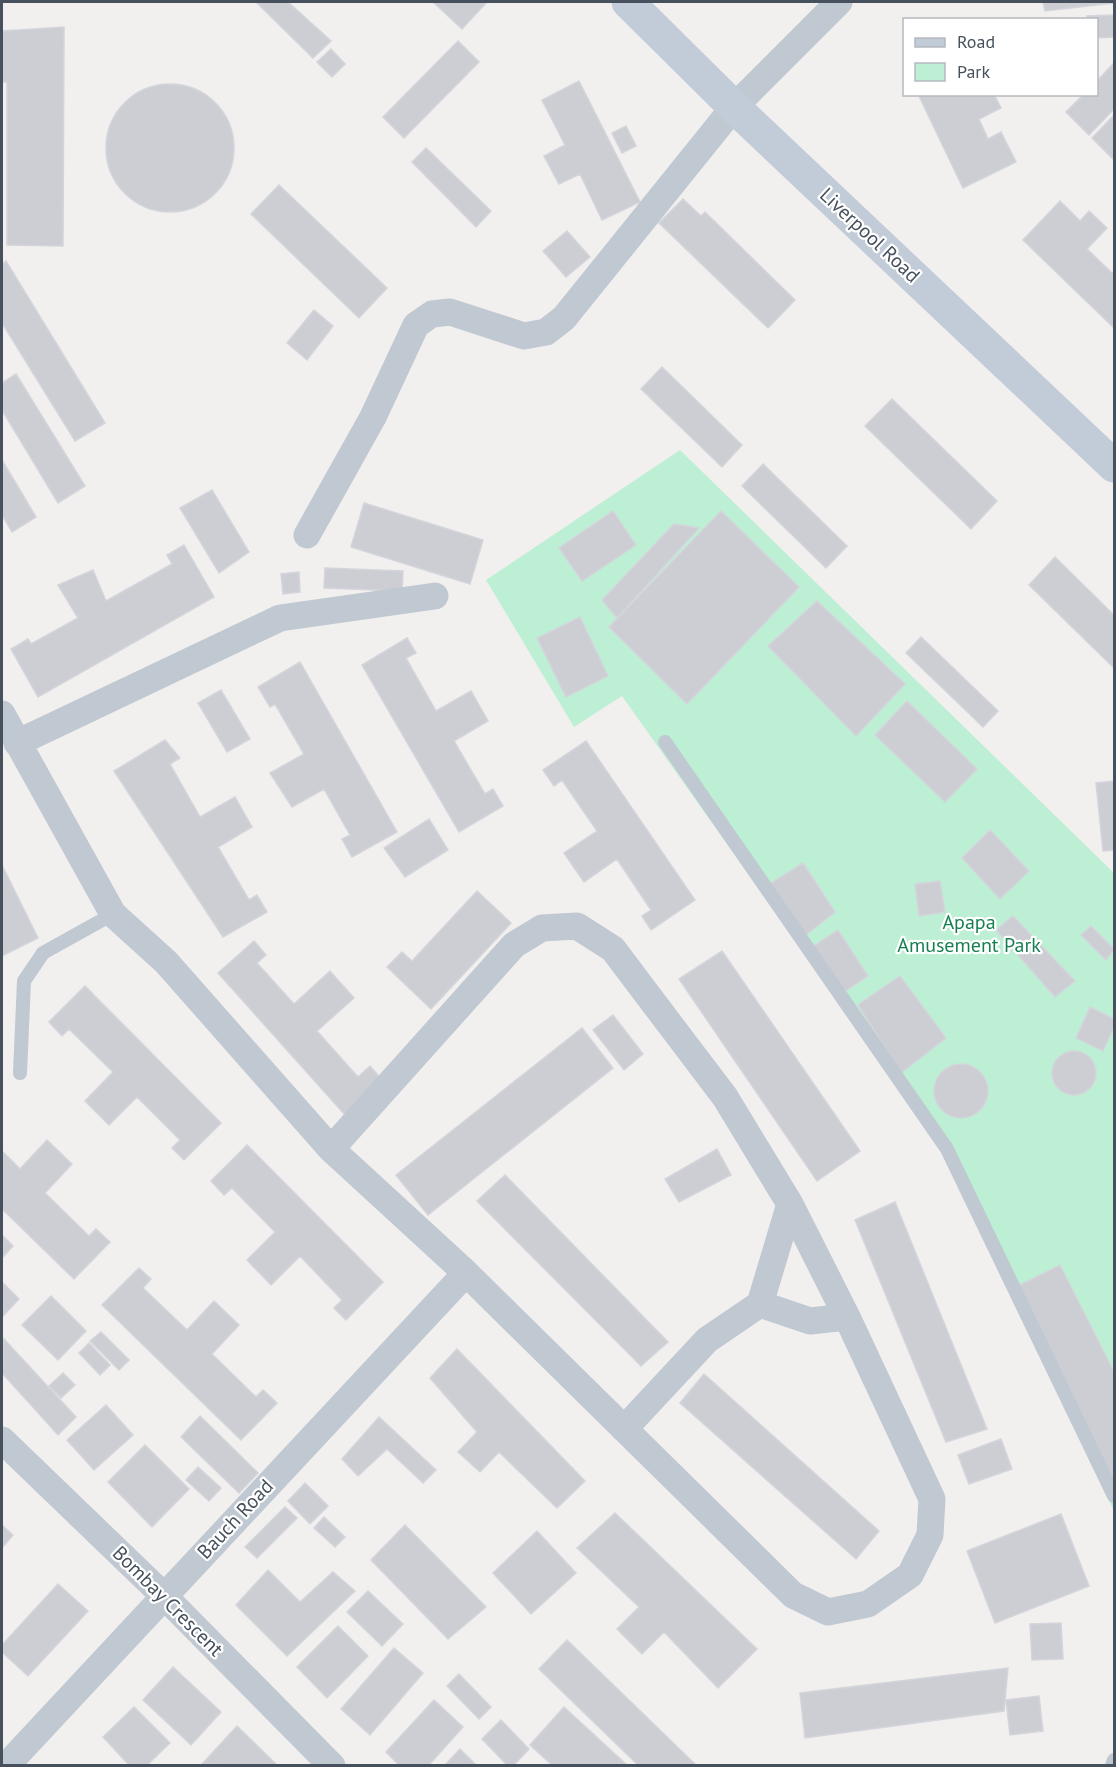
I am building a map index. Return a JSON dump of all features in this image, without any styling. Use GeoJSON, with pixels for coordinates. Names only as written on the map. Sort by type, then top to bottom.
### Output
{"type":"FeatureCollection","features":[{"type":"Feature","properties":{"kind":"main road","name":"Liverpool Road"},"geometry":{"type":"LineString","coordinates":[[628,2],[734,107],[1114,466]]}},
{"type":"Feature","properties":{"kind":"street"},"geometry":{"type":"LineString","coordinates":[[307,535],[373,417],[416,325],[432,314],[450,312],[524,336],[546,332],[564,318],[734,107],[839,2]]}},
{"type":"Feature","properties":{"kind":"street"},"geometry":{"type":"LineString","coordinates":[[17,743],[280,618],[435,596]]}},
{"type":"Feature","properties":{"kind":"street"},"geometry":{"type":"LineString","coordinates":[[2,714],[113,914],[166,962],[331,1149],[466,1273],[793,1595],[828,1612],[868,1604],[910,1575],[930,1534],[932,1499],[847,1317],[790,1203],[725,1097],[613,949],[577,926],[542,928],[514,945],[331,1149]]}},
{"type":"Feature","properties":{"kind":"street"},"geometry":{"type":"LineString","coordinates":[[624,1429],[707,1340],[760,1304],[790,1203]]}},
{"type":"Feature","properties":{"kind":"street","name":"Bauch Road"},"geometry":{"type":"LineString","coordinates":[[6,1766],[163,1595],[466,1273]]}},
{"type":"Feature","properties":{"kind":"street"},"geometry":{"type":"LineString","coordinates":[[760,1304],[810,1321],[847,1317]]}},
{"type":"Feature","properties":{"kind":"street","name":"Bombay Crescent"},"geometry":{"type":"LineString","coordinates":[[2,1440],[163,1595],[332,1766]]}},
{"type":"Feature","properties":{"kind":"lane"},"geometry":{"type":"LineString","coordinates":[[665,742],[947,1149],[1114,1496]]}},
{"type":"Feature","properties":{"kind":"lane"},"geometry":{"type":"LineString","coordinates":[[20,1073],[24,981],[43,953],[113,914]]}},
{"type":"Feature","properties":{"kind":"lane"},"geometry":{"type":"LineString","coordinates":[[1112,1766],[1114,1761]]}},
{"type":"Feature","properties":{"kind":"green space","name":"Apapa Amusement Park"},"geometry":{"type":"Polygon","coordinates":[[[680,450],[1114,873],[1114,1511],[937,1140],[622,696],[574,727],[486,580],[680,450]]]}},
{"type":"Feature","properties":{"kind":"building"},"geometry":{"type":"Polygon","coordinates":[[[256,2],[288,2],[331,41],[313,58],[256,2]]]}},
{"type":"Feature","properties":{"kind":"building"},"geometry":{"type":"Polygon","coordinates":[[[433,2],[487,2],[462,29],[433,2]]]}},
{"type":"Feature","properties":{"kind":"building"},"geometry":{"type":"Polygon","coordinates":[[[1043,2],[1114,2],[1114,3],[1045,11],[1043,2]]]}},
{"type":"Feature","properties":{"kind":"building"},"geometry":{"type":"Polygon","coordinates":[[[1114,15],[1114,37],[1098,38],[1098,18],[1087,18],[1087,16],[1114,15]]]}},
{"type":"Feature","properties":{"kind":"building"},"geometry":{"type":"Polygon","coordinates":[[[64,27],[63,246],[7,245],[7,82],[2,82],[2,31],[64,27]]]}},
{"type":"Feature","properties":{"kind":"building"},"geometry":{"type":"Polygon","coordinates":[[[458,41],[479,62],[404,138],[383,117],[458,41]]]}},
{"type":"Feature","properties":{"kind":"building"},"geometry":{"type":"Polygon","coordinates":[[[331,49],[345,64],[332,77],[317,62],[331,49]]]}},
{"type":"Feature","properties":{"kind":"building"},"geometry":{"type":"Polygon","coordinates":[[[1114,63],[1114,109],[1089,135],[1066,112],[1082,96],[1098,96],[1098,80],[1114,63]]]}},
{"type":"Feature","properties":{"kind":"building"},"geometry":{"type":"Polygon","coordinates":[[[579,81],[640,202],[602,220],[580,174],[559,184],[544,156],[565,145],[542,100],[579,81]]]}},
{"type":"Feature","properties":{"kind":"building"},"geometry":{"type":"Polygon","coordinates":[[[170,84],[195,88],[216,102],[230,123],[234,148],[230,173],[216,194],[195,208],[170,212],[145,208],[124,194],[110,173],[106,148],[110,123],[124,102],[145,88],[170,84]]]}},
{"type":"Feature","properties":{"kind":"building"},"geometry":{"type":"Polygon","coordinates":[[[919,96],[995,96],[1001,108],[979,119],[988,139],[1001,132],[1016,162],[963,188],[919,96]]]}},
{"type":"Feature","properties":{"kind":"building"},"geometry":{"type":"Polygon","coordinates":[[[1114,115],[1114,160],[1092,138],[1114,115]]]}},
{"type":"Feature","properties":{"kind":"building"},"geometry":{"type":"Polygon","coordinates":[[[626,126],[636,146],[622,153],[612,133],[626,126]]]}},
{"type":"Feature","properties":{"kind":"building"},"geometry":{"type":"Polygon","coordinates":[[[426,148],[491,211],[476,227],[412,162],[426,148]]]}},
{"type":"Feature","properties":{"kind":"building"},"geometry":{"type":"Polygon","coordinates":[[[279,185],[387,288],[359,318],[251,214],[279,185]]]}},
{"type":"Feature","properties":{"kind":"building"},"geometry":{"type":"Polygon","coordinates":[[[683,199],[701,216],[705,212],[795,300],[768,328],[659,223],[683,199]]]}},
{"type":"Feature","properties":{"kind":"building"},"geometry":{"type":"Polygon","coordinates":[[[1060,201],[1080,221],[1089,211],[1107,228],[1087,249],[1112,273],[1114,271],[1114,328],[1023,240],[1060,201]]]}},
{"type":"Feature","properties":{"kind":"building"},"geometry":{"type":"Polygon","coordinates":[[[567,231],[590,257],[566,277],[543,251],[567,231]]]}},
{"type":"Feature","properties":{"kind":"building"},"geometry":{"type":"Polygon","coordinates":[[[6,261],[105,423],[75,441],[2,323],[2,264],[6,261]]]}},
{"type":"Feature","properties":{"kind":"building"},"geometry":{"type":"Polygon","coordinates":[[[314,310],[333,326],[307,360],[287,343],[314,310]]]}},
{"type":"Feature","properties":{"kind":"building"},"geometry":{"type":"Polygon","coordinates":[[[662,367],[742,445],[722,467],[641,389],[662,367]]]}},
{"type":"Feature","properties":{"kind":"building"},"geometry":{"type":"Polygon","coordinates":[[[16,374],[85,486],[58,503],[2,410],[2,383],[16,374]]]}},
{"type":"Feature","properties":{"kind":"building"},"geometry":{"type":"Polygon","coordinates":[[[892,399],[997,501],[971,529],[865,426],[892,399]]]}},
{"type":"Feature","properties":{"kind":"building"},"geometry":{"type":"Polygon","coordinates":[[[2,460],[36,517],[12,532],[2,515],[2,460]]]}},
{"type":"Feature","properties":{"kind":"building"},"geometry":{"type":"Polygon","coordinates":[[[763,464],[847,546],[826,568],[742,486],[763,464]]]}},
{"type":"Feature","properties":{"kind":"building"},"geometry":{"type":"Polygon","coordinates":[[[212,490],[249,552],[219,573],[180,508],[212,490]]]}},
{"type":"Feature","properties":{"kind":"building"},"geometry":{"type":"Polygon","coordinates":[[[364,503],[483,540],[470,584],[351,547],[364,503]]]}},
{"type":"Feature","properties":{"kind":"building"},"geometry":{"type":"Polygon","coordinates":[[[613,511],[636,545],[582,581],[559,548],[613,511]]]}},
{"type":"Feature","properties":{"kind":"building"},"geometry":{"type":"Polygon","coordinates":[[[721,511],[799,587],[687,704],[609,627],[721,511]]]}},
{"type":"Feature","properties":{"kind":"building"},"geometry":{"type":"Polygon","coordinates":[[[674,524],[699,528],[617,618],[602,600],[674,524]]]}},
{"type":"Feature","properties":{"kind":"building"},"geometry":{"type":"Polygon","coordinates":[[[184,545],[214,597],[38,697],[11,649],[28,639],[31,644],[78,618],[58,585],[93,570],[106,601],[172,564],[167,555],[184,545]]]}},
{"type":"Feature","properties":{"kind":"building"},"geometry":{"type":"Polygon","coordinates":[[[1055,557],[1114,615],[1114,668],[1029,585],[1055,557]]]}},
{"type":"Feature","properties":{"kind":"building"},"geometry":{"type":"Polygon","coordinates":[[[325,568],[403,571],[402,591],[324,588],[325,568]]]}},
{"type":"Feature","properties":{"kind":"building"},"geometry":{"type":"Polygon","coordinates":[[[299,572],[300,592],[283,594],[281,574],[299,572]]]}},
{"type":"Feature","properties":{"kind":"building"},"geometry":{"type":"Polygon","coordinates":[[[817,601],[905,684],[856,736],[768,646],[817,601]]]}},
{"type":"Feature","properties":{"kind":"building"},"geometry":{"type":"Polygon","coordinates":[[[580,617],[608,676],[566,697],[537,638],[580,617]]]}},
{"type":"Feature","properties":{"kind":"building"},"geometry":{"type":"Polygon","coordinates":[[[921,637],[998,711],[983,727],[906,653],[921,637]]]}},
{"type":"Feature","properties":{"kind":"building"},"geometry":{"type":"Polygon","coordinates":[[[407,638],[416,653],[406,658],[436,711],[471,691],[488,721],[454,741],[485,794],[493,789],[503,806],[459,832],[362,665],[407,638]]]}},
{"type":"Feature","properties":{"kind":"building"},"geometry":{"type":"Polygon","coordinates":[[[300,662],[397,832],[352,857],[342,839],[350,835],[324,789],[292,807],[270,773],[304,754],[275,704],[270,707],[258,687],[300,662]]]}},
{"type":"Feature","properties":{"kind":"building"},"geometry":{"type":"Polygon","coordinates":[[[221,690],[250,739],[227,752],[198,703],[221,690]]]}},
{"type":"Feature","properties":{"kind":"building"},"geometry":{"type":"Polygon","coordinates":[[[907,701],[977,769],[945,802],[875,735],[907,701]]]}},
{"type":"Feature","properties":{"kind":"building"},"geometry":{"type":"Polygon","coordinates":[[[165,740],[180,758],[170,764],[200,817],[235,797],[252,827],[218,847],[249,900],[257,895],[267,912],[223,937],[114,771],[165,740]]]}},
{"type":"Feature","properties":{"kind":"building"},"geometry":{"type":"Polygon","coordinates":[[[586,741],[695,900],[651,930],[642,916],[651,910],[617,859],[584,882],[564,853],[597,831],[562,780],[554,786],[543,770],[586,741]]]}},
{"type":"Feature","properties":{"kind":"building"},"geometry":{"type":"Polygon","coordinates":[[[1114,781],[1114,850],[1103,851],[1096,783],[1114,781]]]}},
{"type":"Feature","properties":{"kind":"building"},"geometry":{"type":"Polygon","coordinates":[[[429,819],[448,850],[405,877],[384,848],[429,819]]]}},
{"type":"Feature","properties":{"kind":"building"},"geometry":{"type":"Polygon","coordinates":[[[990,830],[1029,871],[1000,899],[962,858],[990,830]]]}},
{"type":"Feature","properties":{"kind":"building"},"geometry":{"type":"Polygon","coordinates":[[[803,863],[835,912],[802,938],[765,887],[803,863]]]}},
{"type":"Feature","properties":{"kind":"building"},"geometry":{"type":"Polygon","coordinates":[[[2,865],[38,938],[2,956],[2,865]]]}},
{"type":"Feature","properties":{"kind":"building"},"geometry":{"type":"Polygon","coordinates":[[[940,881],[945,912],[919,916],[915,884],[940,881]]]}},
{"type":"Feature","properties":{"kind":"building"},"geometry":{"type":"Polygon","coordinates":[[[477,891],[511,923],[431,1009],[387,967],[402,952],[412,961],[477,891]]]}},
{"type":"Feature","properties":{"kind":"building"},"geometry":{"type":"Polygon","coordinates":[[[1013,916],[1075,981],[1055,997],[996,930],[1013,916]]]}},
{"type":"Feature","properties":{"kind":"building"},"geometry":{"type":"Polygon","coordinates":[[[1091,926],[1114,949],[1106,960],[1081,935],[1091,926]]]}},
{"type":"Feature","properties":{"kind":"building"},"geometry":{"type":"Polygon","coordinates":[[[838,930],[868,976],[844,992],[814,946],[838,930]]]}},
{"type":"Feature","properties":{"kind":"building"},"geometry":{"type":"Polygon","coordinates":[[[254,941],[266,955],[257,963],[294,1004],[330,971],[354,998],[317,1031],[358,1077],[370,1066],[383,1081],[345,1115],[218,973],[254,941]]]}},
{"type":"Feature","properties":{"kind":"building"},"geometry":{"type":"Polygon","coordinates":[[[722,951],[860,1151],[817,1181],[679,979],[722,951]]]}},
{"type":"Feature","properties":{"kind":"building"},"geometry":{"type":"Polygon","coordinates":[[[900,976],[946,1038],[901,1073],[858,1005],[900,976]]]}},
{"type":"Feature","properties":{"kind":"building"},"geometry":{"type":"Polygon","coordinates":[[[85,986],[221,1123],[184,1160],[172,1148],[180,1140],[137,1097],[109,1125],[85,1101],[113,1072],[69,1029],[62,1036],[49,1022],[85,986]]]}},
{"type":"Feature","properties":{"kind":"building"},"geometry":{"type":"Polygon","coordinates":[[[1090,1007],[1114,1019],[1114,1027],[1103,1051],[1076,1038],[1090,1007]]]}},
{"type":"Feature","properties":{"kind":"building"},"geometry":{"type":"Polygon","coordinates":[[[613,1015],[643,1054],[624,1070],[593,1030],[613,1015]]]}},
{"type":"Feature","properties":{"kind":"building"},"geometry":{"type":"Polygon","coordinates":[[[582,1028],[613,1068],[428,1215],[396,1175],[582,1028]]]}},
{"type":"Feature","properties":{"kind":"building"},"geometry":{"type":"Polygon","coordinates":[[[1074,1051],[1089,1058],[1096,1073],[1089,1088],[1074,1095],[1059,1088],[1052,1073],[1059,1058],[1074,1051]]]}},
{"type":"Feature","properties":{"kind":"building"},"geometry":{"type":"Polygon","coordinates":[[[956,1064],[966,1064],[976,1068],[984,1076],[988,1091],[984,1106],[976,1114],[966,1118],[956,1118],[946,1114],[938,1106],[934,1096],[934,1086],[938,1076],[946,1068],[956,1064]]]}},
{"type":"Feature","properties":{"kind":"building"},"geometry":{"type":"Polygon","coordinates":[[[47,1140],[72,1164],[45,1193],[89,1236],[96,1229],[110,1242],[74,1279],[2,1209],[2,1151],[20,1169],[47,1140]]]}},
{"type":"Feature","properties":{"kind":"building"},"geometry":{"type":"Polygon","coordinates":[[[247,1145],[383,1282],[346,1320],[334,1308],[342,1300],[300,1256],[271,1285],[247,1260],[275,1232],[232,1188],[224,1195],[211,1181],[247,1145]]]}},
{"type":"Feature","properties":{"kind":"building"},"geometry":{"type":"Polygon","coordinates":[[[717,1149],[731,1175],[679,1202],[665,1179],[717,1149]]]}},
{"type":"Feature","properties":{"kind":"building"},"geometry":{"type":"Polygon","coordinates":[[[505,1175],[668,1342],[641,1366],[477,1201],[505,1175]]]}},
{"type":"Feature","properties":{"kind":"building"},"geometry":{"type":"Polygon","coordinates":[[[895,1202],[987,1429],[946,1442],[855,1220],[895,1202]]]}},
{"type":"Feature","properties":{"kind":"building"},"geometry":{"type":"Polygon","coordinates":[[[2,1235],[13,1246],[3,1257],[2,1256],[2,1235]]]}},
{"type":"Feature","properties":{"kind":"building"},"geometry":{"type":"Polygon","coordinates":[[[1060,1265],[1114,1372],[1114,1484],[1016,1287],[1060,1265]]]}},
{"type":"Feature","properties":{"kind":"building"},"geometry":{"type":"Polygon","coordinates":[[[139,1268],[151,1279],[143,1288],[187,1330],[214,1301],[239,1325],[212,1354],[256,1397],[263,1390],[277,1403],[241,1440],[102,1305],[139,1268]]]}},
{"type":"Feature","properties":{"kind":"building"},"geometry":{"type":"Polygon","coordinates":[[[2,1282],[19,1299],[2,1317],[2,1282]]]}},
{"type":"Feature","properties":{"kind":"building"},"geometry":{"type":"Polygon","coordinates":[[[51,1296],[86,1331],[58,1360],[22,1325],[51,1296]]]}},
{"type":"Feature","properties":{"kind":"building"},"geometry":{"type":"Polygon","coordinates":[[[101,1332],[129,1360],[119,1370],[90,1341],[101,1332]]]}},
{"type":"Feature","properties":{"kind":"building"},"geometry":{"type":"Polygon","coordinates":[[[4,1339],[76,1417],[58,1435],[2,1373],[4,1339]]]}},
{"type":"Feature","properties":{"kind":"building"},"geometry":{"type":"Polygon","coordinates":[[[89,1343],[110,1365],[100,1375],[79,1353],[89,1343]]]}},
{"type":"Feature","properties":{"kind":"building"},"geometry":{"type":"Polygon","coordinates":[[[457,1349],[585,1481],[557,1508],[499,1452],[480,1472],[458,1452],[477,1432],[430,1378],[457,1349]]]}},
{"type":"Feature","properties":{"kind":"building"},"geometry":{"type":"Polygon","coordinates":[[[63,1373],[75,1385],[61,1398],[49,1386],[63,1373]]]}},
{"type":"Feature","properties":{"kind":"building"},"geometry":{"type":"Polygon","coordinates":[[[704,1374],[879,1531],[856,1559],[680,1403],[704,1374]]]}},
{"type":"Feature","properties":{"kind":"building"},"geometry":{"type":"Polygon","coordinates":[[[106,1405],[133,1435],[94,1470],[67,1440],[106,1405]]]}},
{"type":"Feature","properties":{"kind":"building"},"geometry":{"type":"Polygon","coordinates":[[[200,1416],[258,1473],[239,1493],[181,1437],[200,1416]]]}},
{"type":"Feature","properties":{"kind":"building"},"geometry":{"type":"Polygon","coordinates":[[[379,1417],[436,1470],[423,1483],[387,1449],[358,1476],[342,1459],[379,1417]]]}},
{"type":"Feature","properties":{"kind":"building"},"geometry":{"type":"Polygon","coordinates":[[[1001,1439],[1012,1469],[969,1484],[958,1455],[1001,1439]]]}},
{"type":"Feature","properties":{"kind":"building"},"geometry":{"type":"Polygon","coordinates":[[[145,1445],[189,1489],[152,1527],[108,1482],[145,1445]]]}},
{"type":"Feature","properties":{"kind":"building"},"geometry":{"type":"Polygon","coordinates":[[[198,1467],[221,1488],[209,1501],[186,1480],[198,1467]]]}},
{"type":"Feature","properties":{"kind":"building"},"geometry":{"type":"Polygon","coordinates":[[[305,1483],[328,1506],[310,1524],[288,1501],[305,1483]]]}},
{"type":"Feature","properties":{"kind":"building"},"geometry":{"type":"Polygon","coordinates":[[[285,1507],[297,1518],[257,1558],[245,1547],[285,1507]]]}},
{"type":"Feature","properties":{"kind":"building"},"geometry":{"type":"Polygon","coordinates":[[[615,1513],[757,1649],[718,1688],[664,1632],[642,1654],[617,1629],[639,1607],[577,1548],[615,1513]]]}},
{"type":"Feature","properties":{"kind":"building"},"geometry":{"type":"Polygon","coordinates":[[[1061,1514],[1089,1586],[995,1623],[967,1551],[1061,1514]]]}},
{"type":"Feature","properties":{"kind":"building"},"geometry":{"type":"Polygon","coordinates":[[[324,1517],[345,1537],[335,1547],[314,1528],[324,1517]]]}},
{"type":"Feature","properties":{"kind":"building"},"geometry":{"type":"Polygon","coordinates":[[[2,1525],[13,1535],[2,1548],[2,1525]]]}},
{"type":"Feature","properties":{"kind":"building"},"geometry":{"type":"Polygon","coordinates":[[[405,1525],[486,1607],[448,1639],[371,1560],[405,1525]]]}},
{"type":"Feature","properties":{"kind":"building"},"geometry":{"type":"Polygon","coordinates":[[[537,1531],[576,1573],[531,1614],[493,1573],[537,1531]]]}},
{"type":"Feature","properties":{"kind":"building"},"geometry":{"type":"Polygon","coordinates":[[[268,1570],[300,1602],[333,1572],[355,1591],[287,1656],[236,1605],[268,1570]]]}},
{"type":"Feature","properties":{"kind":"building"},"geometry":{"type":"Polygon","coordinates":[[[58,1584],[88,1611],[28,1676],[2,1652],[2,1645],[58,1584]]]}},
{"type":"Feature","properties":{"kind":"building"},"geometry":{"type":"Polygon","coordinates":[[[368,1591],[403,1624],[382,1646],[347,1612],[368,1591]]]}},
{"type":"Feature","properties":{"kind":"building"},"geometry":{"type":"Polygon","coordinates":[[[1061,1623],[1063,1659],[1032,1660],[1030,1624],[1061,1623]]]}},
{"type":"Feature","properties":{"kind":"building"},"geometry":{"type":"Polygon","coordinates":[[[338,1626],[368,1656],[327,1698],[297,1667],[338,1626]]]}},
{"type":"Feature","properties":{"kind":"building"},"geometry":{"type":"Polygon","coordinates":[[[567,1640],[696,1765],[639,1766],[539,1669],[567,1640]]]}},
{"type":"Feature","properties":{"kind":"building"},"geometry":{"type":"Polygon","coordinates":[[[394,1648],[423,1673],[370,1735],[341,1709],[394,1648]]]}},
{"type":"Feature","properties":{"kind":"building"},"geometry":{"type":"Polygon","coordinates":[[[173,1667],[221,1712],[191,1745],[143,1700],[173,1667]]]}},
{"type":"Feature","properties":{"kind":"building"},"geometry":{"type":"Polygon","coordinates":[[[1008,1668],[1004,1711],[805,1738],[800,1693],[1008,1668]]]}},
{"type":"Feature","properties":{"kind":"building"},"geometry":{"type":"Polygon","coordinates":[[[459,1674],[491,1707],[479,1719],[447,1686],[459,1674]]]}},
{"type":"Feature","properties":{"kind":"building"},"geometry":{"type":"Polygon","coordinates":[[[1039,1696],[1043,1731],[1010,1735],[1006,1700],[1039,1696]]]}},
{"type":"Feature","properties":{"kind":"building"},"geometry":{"type":"Polygon","coordinates":[[[434,1700],[463,1727],[428,1766],[400,1766],[386,1752],[434,1700]]]}},
{"type":"Feature","properties":{"kind":"building"},"geometry":{"type":"Polygon","coordinates":[[[134,1707],[170,1743],[146,1766],[130,1766],[103,1737],[134,1707]]]}},
{"type":"Feature","properties":{"kind":"building"},"geometry":{"type":"Polygon","coordinates":[[[564,1707],[628,1766],[553,1766],[530,1745],[564,1707]]]}},
{"type":"Feature","properties":{"kind":"building"},"geometry":{"type":"Polygon","coordinates":[[[501,1720],[529,1749],[513,1766],[508,1766],[482,1739],[501,1720]]]}},
{"type":"Feature","properties":{"kind":"building"},"geometry":{"type":"Polygon","coordinates":[[[237,1726],[278,1766],[202,1764],[237,1726]]]}},
{"type":"Feature","properties":{"kind":"building"},"geometry":{"type":"Polygon","coordinates":[[[460,1749],[477,1766],[444,1766],[460,1749]]]}}]}
